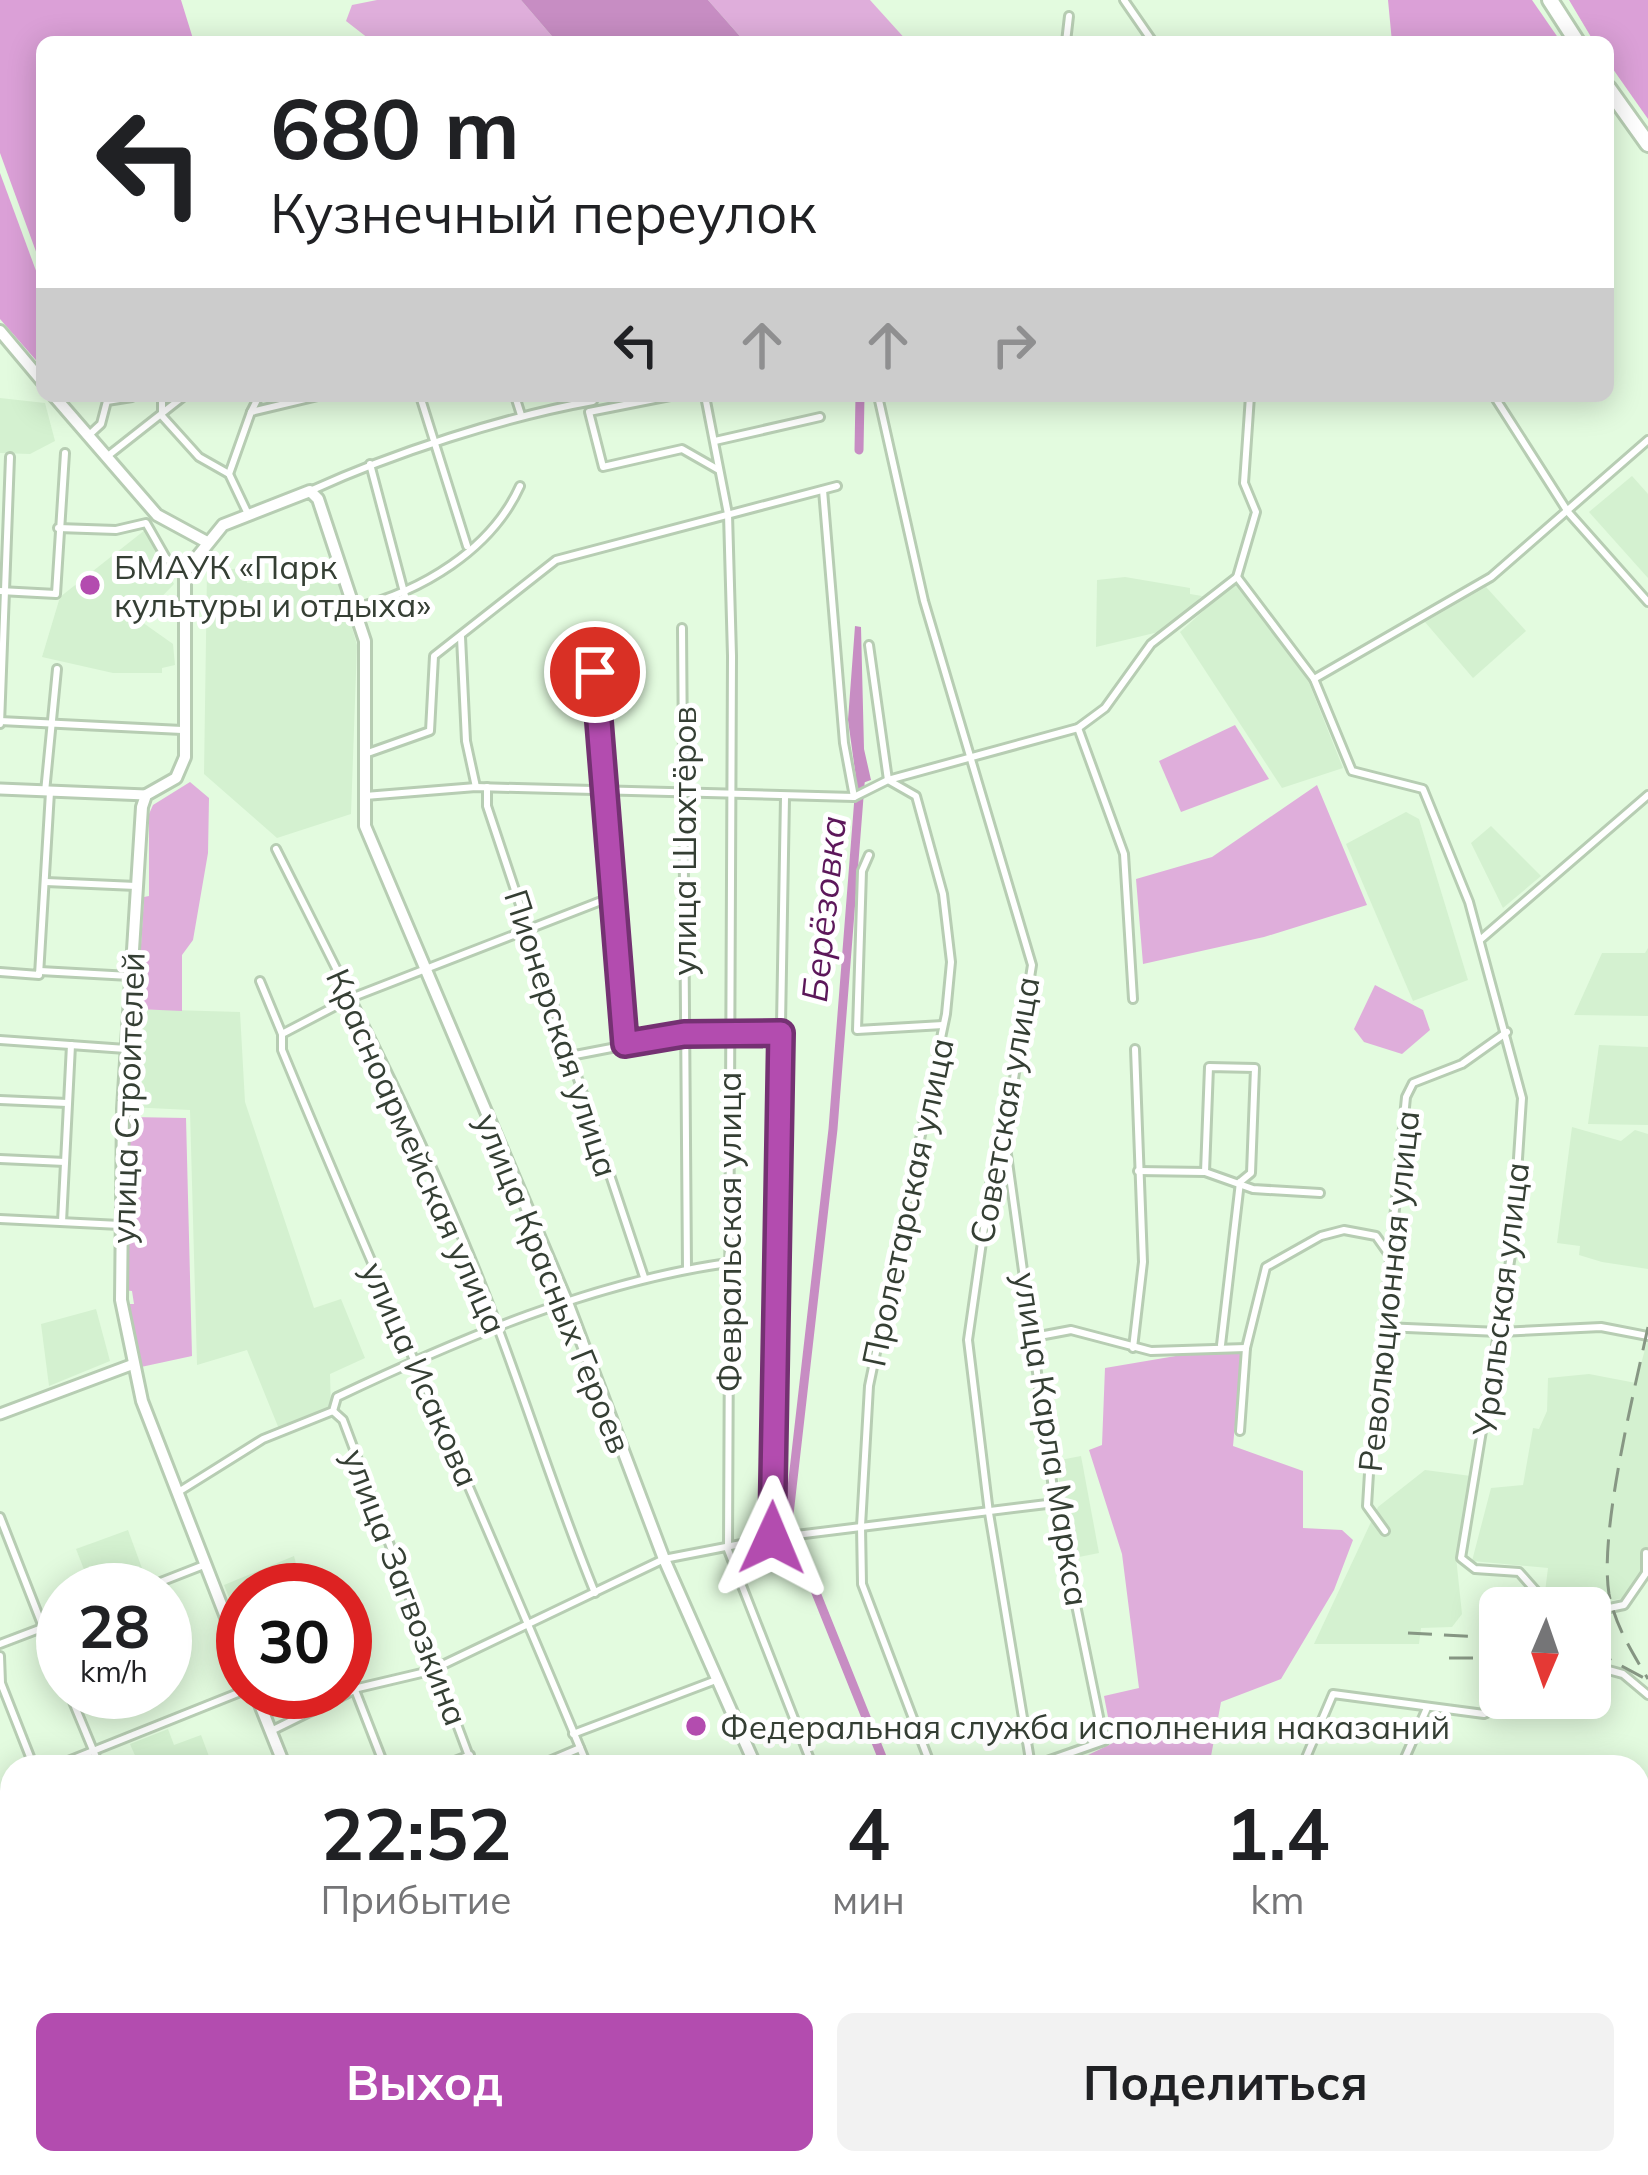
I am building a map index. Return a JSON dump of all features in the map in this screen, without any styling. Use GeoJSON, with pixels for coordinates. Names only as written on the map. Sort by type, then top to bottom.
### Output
{"type":"FeatureCollection","features":[{"type":"Feature","properties":{"kind":"highway"},"geometry":{"type":"LineString","coordinates":[[1550,0],[1573,36]]}},
{"type":"Feature","properties":{"kind":"highway"},"geometry":{"type":"LineString","coordinates":[[1614,96],[1648,144]]}},
{"type":"Feature","properties":{"kind":"main road"},"geometry":{"type":"LineString","coordinates":[[0,331],[36,374]]}},
{"type":"Feature","properties":{"kind":"main road"},"geometry":{"type":"LineString","coordinates":[[59,402],[157,515],[205,541]]}},
{"type":"Feature","properties":{"kind":"main road"},"geometry":{"type":"LineString","coordinates":[[146,795],[182,768],[186,730],[181,590],[185,572],[205,541],[248,514],[310,491]]}},
{"type":"Feature","properties":{"kind":"main road","name":"улица Красных Героев"},"geometry":{"type":"LineString","coordinates":[[310,491],[318,500],[365,641],[365,826],[568,1305],[664,1559],[751,1755]]}},
{"type":"Feature","properties":{"kind":"main road","name":"улица Строителей"},"geometry":{"type":"LineString","coordinates":[[146,795],[126,1048],[120,1285],[131,1365],[216,1595]]}},
{"type":"Feature","properties":{"kind":"main road"},"geometry":{"type":"LineString","coordinates":[[266,1719],[280,1755]]}},
{"type":"Feature","properties":{"kind":"street"},"geometry":{"type":"LineString","coordinates":[[1124,0],[1149,36]]}},
{"type":"Feature","properties":{"kind":"street"},"geometry":{"type":"LineString","coordinates":[[1067,36],[1069,16]]}},
{"type":"Feature","properties":{"kind":"street"},"geometry":{"type":"LineString","coordinates":[[88,436],[101,424],[107,402]]}},
{"type":"Feature","properties":{"kind":"street"},"geometry":{"type":"LineString","coordinates":[[162,402],[162,416],[200,457],[229,474],[248,514]]}},
{"type":"Feature","properties":{"kind":"street"},"geometry":{"type":"LineString","coordinates":[[106,458],[177,402]]}},
{"type":"Feature","properties":{"kind":"street"},"geometry":{"type":"LineString","coordinates":[[229,474],[256,402]]}},
{"type":"Feature","properties":{"kind":"street"},"geometry":{"type":"LineString","coordinates":[[251,412],[293,402]]}},
{"type":"Feature","properties":{"kind":"street"},"geometry":{"type":"LineString","coordinates":[[422,402],[467,546]]}},
{"type":"Feature","properties":{"kind":"street"},"geometry":{"type":"LineString","coordinates":[[517,402],[521,415]]}},
{"type":"Feature","properties":{"kind":"street"},"geometry":{"type":"LineString","coordinates":[[310,491],[370,464],[521,415],[583,402]]}},
{"type":"Feature","properties":{"kind":"street"},"geometry":{"type":"LineString","coordinates":[[640,402],[590,412],[603,467],[682,448],[719,470]]}},
{"type":"Feature","properties":{"kind":"street","name":"Февральская улица"},"geometry":{"type":"LineString","coordinates":[[707,402],[728,514],[728,1550],[808,1755]]}},
{"type":"Feature","properties":{"kind":"street","name":"Советская улица"},"geometry":{"type":"LineString","coordinates":[[879,402],[924,601],[1032,964],[1005,1136],[991,1180],[968,1340],[989,1513],[1028,1755]]}},
{"type":"Feature","properties":{"kind":"street"},"geometry":{"type":"LineString","coordinates":[[365,796],[487,787],[854,796],[888,780],[1078,728],[1105,708],[1151,644],[1237,577],[1256,512],[1244,483],[1250,402]]}},
{"type":"Feature","properties":{"kind":"street"},"geometry":{"type":"LineString","coordinates":[[1498,402],[1568,512],[1648,602]]}},
{"type":"Feature","properties":{"kind":"street"},"geometry":{"type":"LineString","coordinates":[[715,441],[820,417]]}},
{"type":"Feature","properties":{"kind":"street"},"geometry":{"type":"LineString","coordinates":[[1237,577],[1314,679],[1491,577],[1648,440]]}},
{"type":"Feature","properties":{"kind":"street"},"geometry":{"type":"LineString","coordinates":[[2,591],[56,594],[64,453]]}},
{"type":"Feature","properties":{"kind":"street"},"geometry":{"type":"LineString","coordinates":[[10,457],[0,723],[186,730]]}},
{"type":"Feature","properties":{"kind":"street"},"geometry":{"type":"LineString","coordinates":[[370,464],[405,596]]}},
{"type":"Feature","properties":{"kind":"street"},"geometry":{"type":"LineString","coordinates":[[354,608],[405,596],[467,546],[491,534],[520,486]]}},
{"type":"Feature","properties":{"kind":"street"},"geometry":{"type":"LineString","coordinates":[[365,754],[430,731],[429,671],[434,656],[556,560],[587,548],[837,486]]}},
{"type":"Feature","properties":{"kind":"street"},"geometry":{"type":"LineString","coordinates":[[824,489],[844,743],[854,796]]}},
{"type":"Feature","properties":{"kind":"street"},"geometry":{"type":"LineString","coordinates":[[58,528],[116,530],[146,523],[166,558],[185,572]]}},
{"type":"Feature","properties":{"kind":"street","name":"улица Шахтёров"},"geometry":{"type":"LineString","coordinates":[[682,628],[687,1269]]}},
{"type":"Feature","properties":{"kind":"street"},"geometry":{"type":"LineString","coordinates":[[461,637],[466,741],[476,787]]}},
{"type":"Feature","properties":{"kind":"street"},"geometry":{"type":"LineString","coordinates":[[869,645],[888,780]]}},
{"type":"Feature","properties":{"kind":"street"},"geometry":{"type":"LineString","coordinates":[[40,973],[57,669]]}},
{"type":"Feature","properties":{"kind":"street"},"geometry":{"type":"LineString","coordinates":[[563,672],[595,672],[625,1044]]}},
{"type":"Feature","properties":{"kind":"street","name":"Уральская улица"},"geometry":{"type":"LineString","coordinates":[[1314,679],[1352,771],[1423,789],[1442,826],[1507,1032],[1522,1120],[1499,1332],[1461,1558],[1465,1565],[1519,1572],[1532,1587]]}},
{"type":"Feature","properties":{"kind":"street"},"geometry":{"type":"LineString","coordinates":[[1078,728],[1124,854],[1132,999]]}},
{"type":"Feature","properties":{"kind":"street","name":"Пролетарская улица"},"geometry":{"type":"LineString","coordinates":[[888,780],[916,796],[952,946],[943,1025],[869,1386],[862,1585],[927,1755]]}},
{"type":"Feature","properties":{"kind":"street","name":"Пионерская улица"},"geometry":{"type":"LineString","coordinates":[[487,787],[487,806],[644,1277]]}},
{"type":"Feature","properties":{"kind":"street"},"geometry":{"type":"LineString","coordinates":[[0,789],[146,795]]}},
{"type":"Feature","properties":{"kind":"street"},"geometry":{"type":"LineString","coordinates":[[1480,940],[1648,796]]}},
{"type":"Feature","properties":{"kind":"street"},"geometry":{"type":"LineString","coordinates":[[772,1538],[785,797]]}},
{"type":"Feature","properties":{"kind":"street","name":"Красноармейская улица"},"geometry":{"type":"LineString","coordinates":[[276,849],[430,1164],[498,1329],[542,1464],[595,1593]]}},
{"type":"Feature","properties":{"kind":"street"},"geometry":{"type":"LineString","coordinates":[[869,854],[862,871],[856,1030],[943,1025]]}},
{"type":"Feature","properties":{"kind":"street"},"geometry":{"type":"LineString","coordinates":[[46,882],[136,886]]}},
{"type":"Feature","properties":{"kind":"street"},"geometry":{"type":"LineString","coordinates":[[282,1034],[351,998],[614,896]]}},
{"type":"Feature","properties":{"kind":"street"},"geometry":{"type":"LineString","coordinates":[[0,972],[130,976]]}},
{"type":"Feature","properties":{"kind":"street","name":"улица Исакова"},"geometry":{"type":"LineString","coordinates":[[260,981],[282,1034],[282,1050],[346,1205],[417,1359],[583,1755]]}},
{"type":"Feature","properties":{"kind":"street","name":"Революционная улица"},"geometry":{"type":"LineString","coordinates":[[1384,1531],[1367,1506],[1401,1126],[1413,1083],[1462,1064],[1507,1032]]}},
{"type":"Feature","properties":{"kind":"street"},"geometry":{"type":"LineString","coordinates":[[570,1056],[684,1034],[781,1033]]}},
{"type":"Feature","properties":{"kind":"street"},"geometry":{"type":"LineString","coordinates":[[0,1040],[126,1048]]}},
{"type":"Feature","properties":{"kind":"street"},"geometry":{"type":"LineString","coordinates":[[62,1222],[70,1045]]}},
{"type":"Feature","properties":{"kind":"street"},"geometry":{"type":"LineString","coordinates":[[1133,1348],[1143,1262],[1135,1049]]}},
{"type":"Feature","properties":{"kind":"street"},"geometry":{"type":"LineString","coordinates":[[1205,1172],[1210,1067],[1255,1068],[1251,1173],[1240,1182],[1221,1346]]}},
{"type":"Feature","properties":{"kind":"street"},"geometry":{"type":"LineString","coordinates":[[0,1100],[67,1103]]}},
{"type":"Feature","properties":{"kind":"street","name":"улица Карла Маркса"},"geometry":{"type":"LineString","coordinates":[[1005,1136],[1055,1503],[1105,1741],[1065,1755]]}},
{"type":"Feature","properties":{"kind":"street"},"geometry":{"type":"LineString","coordinates":[[0,1159],[65,1162]]}},
{"type":"Feature","properties":{"kind":"street"},"geometry":{"type":"LineString","coordinates":[[1138,1171],[1205,1172],[1252,1190],[1319,1193]]}},
{"type":"Feature","properties":{"kind":"street"},"geometry":{"type":"LineString","coordinates":[[0,1220],[121,1225]]}},
{"type":"Feature","properties":{"kind":"street"},"geometry":{"type":"LineString","coordinates":[[1240,1431],[1246,1348],[1266,1267],[1275,1258],[1345,1230],[1376,1236],[1390,1256]]}},
{"type":"Feature","properties":{"kind":"street"},"geometry":{"type":"LineString","coordinates":[[175,1492],[263,1439],[332,1411],[337,1396],[417,1359],[644,1277],[728,1263]]}},
{"type":"Feature","properties":{"kind":"street"},"geometry":{"type":"LineString","coordinates":[[1384,1327],[1499,1332],[1601,1327],[1648,1336]]}},
{"type":"Feature","properties":{"kind":"street"},"geometry":{"type":"LineString","coordinates":[[1034,1337],[1071,1330],[1133,1348],[1246,1348]]}},
{"type":"Feature","properties":{"kind":"street"},"geometry":{"type":"LineString","coordinates":[[0,1414],[131,1365]]}},
{"type":"Feature","properties":{"kind":"street","name":"улица Загвозкина"},"geometry":{"type":"LineString","coordinates":[[332,1411],[343,1420],[470,1755]]}},
{"type":"Feature","properties":{"kind":"street"},"geometry":{"type":"LineString","coordinates":[[372,1685],[437,1667],[664,1559],[772,1538],[1055,1503]]}},
{"type":"Feature","properties":{"kind":"street"},"geometry":{"type":"LineString","coordinates":[[0,1516],[36,1614]]}},
{"type":"Feature","properties":{"kind":"street"},"geometry":{"type":"LineString","coordinates":[[1611,1608],[1624,1605],[1646,1573],[1646,1553]]}},
{"type":"Feature","properties":{"kind":"street"},"geometry":{"type":"LineString","coordinates":[[192,1570],[204,1565]]}},
{"type":"Feature","properties":{"kind":"street"},"geometry":{"type":"LineString","coordinates":[[0,1644],[36,1630]]}},
{"type":"Feature","properties":{"kind":"street"},"geometry":{"type":"LineString","coordinates":[[0,1656],[2,1683],[29,1755]]}},
{"type":"Feature","properties":{"kind":"street"},"geometry":{"type":"LineString","coordinates":[[1611,1671],[1623,1674],[1648,1694]]}},
{"type":"Feature","properties":{"kind":"street"},"geometry":{"type":"LineString","coordinates":[[574,1733],[717,1679]]}},
{"type":"Feature","properties":{"kind":"street"},"geometry":{"type":"LineString","coordinates":[[1307,1755],[1333,1694],[1479,1713]]}},
{"type":"Feature","properties":{"kind":"street"},"geometry":{"type":"LineString","coordinates":[[84,1755],[216,1702]]}},
{"type":"Feature","properties":{"kind":"street"},"geometry":{"type":"LineString","coordinates":[[1405,1755],[1427,1708]]}},
{"type":"Feature","properties":{"kind":"street"},"geometry":{"type":"LineString","coordinates":[[80,1719],[96,1755]]}},
{"type":"Feature","properties":{"kind":"street"},"geometry":{"type":"LineString","coordinates":[[271,1731],[296,1719]]}},
{"type":"Feature","properties":{"kind":"street"},"geometry":{"type":"LineString","coordinates":[[367,1719],[381,1755]]}},
{"type":"Feature","properties":{"kind":"street"},"geometry":{"type":"LineString","coordinates":[[563,1755],[580,1748]]}},
{"type":"Feature","properties":{"kind":"shaded area"},"geometry":{"type":"Polygon","coordinates":[[[0,0],[181,0],[192,36],[36,36],[36,252],[0,153],[0,0]]]}},
{"type":"Feature","properties":{"kind":"shaded area"},"geometry":{"type":"Polygon","coordinates":[[[377,0],[521,0],[552,36],[365,36],[346,21],[352,5],[377,0]]]}},
{"type":"Feature","properties":{"kind":"shaded area"},"geometry":{"type":"Polygon","coordinates":[[[521,0],[708,0],[740,36],[552,36],[521,0]]]}},
{"type":"Feature","properties":{"kind":"shaded area"},"geometry":{"type":"Polygon","coordinates":[[[708,0],[870,0],[903,36],[740,36],[708,0]]]}},
{"type":"Feature","properties":{"kind":"shaded area"},"geometry":{"type":"Polygon","coordinates":[[[1388,0],[1532,0],[1557,36],[1391,36],[1388,0]]]}},
{"type":"Feature","properties":{"kind":"shaded area"},"geometry":{"type":"Polygon","coordinates":[[[1569,0],[1648,0],[1648,119],[1614,71],[1614,36],[1590,36],[1569,0]]]}},
{"type":"Feature","properties":{"kind":"shaded area"},"geometry":{"type":"Polygon","coordinates":[[[0,173],[36,271],[36,360],[0,319],[0,173]]]}},
{"type":"Feature","properties":{"kind":"shaded area"},"geometry":{"type":"Polygon","coordinates":[[[0,398],[45,403],[55,441],[30,454],[0,453],[0,398]]]}},
{"type":"Feature","properties":{"kind":"shaded area"},"geometry":{"type":"Polygon","coordinates":[[[1632,476],[1648,494],[1648,578],[1589,512],[1632,476]]]}},
{"type":"Feature","properties":{"kind":"shaded area"},"geometry":{"type":"Polygon","coordinates":[[[145,530],[174,584],[139,620],[173,644],[175,665],[162,668],[162,673],[113,673],[42,657],[60,597],[145,530]]]}},
{"type":"Feature","properties":{"kind":"shaded area"},"geometry":{"type":"Polygon","coordinates":[[[245,568],[247,583],[339,583],[357,645],[351,814],[277,838],[204,774],[207,571],[245,568]]]}},
{"type":"Feature","properties":{"kind":"shaded area"},"geometry":{"type":"Polygon","coordinates":[[[1125,577],[1190,588],[1190,594],[1202,596],[1167,630],[1096,647],[1097,580],[1125,577]]]}},
{"type":"Feature","properties":{"kind":"shaded area"},"geometry":{"type":"Polygon","coordinates":[[[1236,581],[1303,668],[1343,768],[1282,788],[1180,632],[1236,581]]]}},
{"type":"Feature","properties":{"kind":"shaded area"},"geometry":{"type":"Polygon","coordinates":[[[1486,587],[1526,631],[1473,678],[1425,622],[1486,587]]]}},
{"type":"Feature","properties":{"kind":"shaded area"},"geometry":{"type":"Polygon","coordinates":[[[855,626],[861,627],[864,749],[871,780],[857,785],[848,720],[855,626]]]}},
{"type":"Feature","properties":{"kind":"shaded area"},"geometry":{"type":"Polygon","coordinates":[[[1235,725],[1269,779],[1181,812],[1159,761],[1235,725]]]}},
{"type":"Feature","properties":{"kind":"shaded area"},"geometry":{"type":"Polygon","coordinates":[[[190,782],[209,798],[208,853],[193,940],[182,955],[182,1011],[137,1009],[144,897],[149,896],[149,814],[153,805],[190,782]]]}},
{"type":"Feature","properties":{"kind":"shaded area"},"geometry":{"type":"Polygon","coordinates":[[[1317,785],[1367,905],[1264,937],[1143,964],[1136,879],[1212,857],[1317,785]]]}},
{"type":"Feature","properties":{"kind":"shaded area"},"geometry":{"type":"Polygon","coordinates":[[[1406,812],[1419,819],[1468,980],[1413,1001],[1346,844],[1406,812]]]}},
{"type":"Feature","properties":{"kind":"shaded area"},"geometry":{"type":"Polygon","coordinates":[[[1491,826],[1541,876],[1503,908],[1471,843],[1491,826]]]}},
{"type":"Feature","properties":{"kind":"shaded area"},"geometry":{"type":"Polygon","coordinates":[[[1648,948],[1648,1016],[1574,1015],[1602,953],[1645,953],[1648,948]]]}},
{"type":"Feature","properties":{"kind":"shaded area"},"geometry":{"type":"Polygon","coordinates":[[[1375,985],[1423,1010],[1430,1030],[1402,1054],[1364,1042],[1354,1029],[1375,985]]]}},
{"type":"Feature","properties":{"kind":"shaded area"},"geometry":{"type":"Polygon","coordinates":[[[137,1009],[240,1012],[245,1102],[314,1308],[341,1299],[365,1358],[330,1374],[331,1408],[279,1429],[247,1350],[197,1365],[190,1110],[129,1107],[137,1009]]]}},
{"type":"Feature","properties":{"kind":"shaded area"},"geometry":{"type":"Polygon","coordinates":[[[1599,1045],[1648,1047],[1648,1125],[1588,1124],[1599,1045]]]}},
{"type":"Feature","properties":{"kind":"shaded area"},"geometry":{"type":"Polygon","coordinates":[[[130,1117],[186,1118],[192,1356],[141,1367],[126,1304],[134,1304],[132,1291],[123,1290],[126,1229],[131,1229],[132,1219],[126,1218],[129,1161],[135,1160],[135,1149],[129,1148],[130,1117]]]}},
{"type":"Feature","properties":{"kind":"shaded area"},"geometry":{"type":"Polygon","coordinates":[[[1572,1127],[1621,1141],[1635,1130],[1648,1134],[1648,1269],[1602,1262],[1579,1255],[1580,1246],[1557,1243],[1572,1127]]]}},
{"type":"Feature","properties":{"kind":"shaded area"},"geometry":{"type":"Polygon","coordinates":[[[96,1309],[110,1361],[49,1386],[41,1324],[96,1309]]]}},
{"type":"Feature","properties":{"kind":"shaded area"},"geometry":{"type":"Polygon","coordinates":[[[1648,1338],[1648,1553],[1641,1554],[1641,1574],[1625,1598],[1611,1601],[1611,1587],[1546,1587],[1548,1568],[1472,1561],[1491,1488],[1523,1485],[1533,1428],[1539,1429],[1547,1411],[1548,1378],[1589,1374],[1636,1383],[1648,1338]]]}},
{"type":"Feature","properties":{"kind":"shaded area"},"geometry":{"type":"Polygon","coordinates":[[[1217,1349],[1242,1351],[1233,1446],[1303,1471],[1303,1528],[1342,1530],[1353,1540],[1334,1590],[1281,1679],[1221,1702],[1211,1755],[1088,1755],[1113,1743],[1104,1696],[1139,1688],[1122,1554],[1089,1450],[1102,1445],[1105,1368],[1217,1349]]]}},
{"type":"Feature","properties":{"kind":"shaded area"},"geometry":{"type":"Polygon","coordinates":[[[1081,1456],[1099,1553],[1074,1558],[1055,1461],[1081,1456]]]}},
{"type":"Feature","properties":{"kind":"shaded area"},"geometry":{"type":"Polygon","coordinates":[[[1425,1470],[1471,1476],[1456,1557],[1462,1614],[1452,1627],[1421,1628],[1419,1644],[1314,1644],[1378,1507],[1425,1470]]]}},
{"type":"Feature","properties":{"kind":"shaded area"},"geometry":{"type":"Polygon","coordinates":[[[128,1530],[140,1563],[81,1563],[76,1549],[128,1530]]]}},
{"type":"Feature","properties":{"kind":"shaded area"},"geometry":{"type":"Polygon","coordinates":[[[168,1729],[174,1745],[201,1735],[208,1755],[135,1755],[130,1744],[168,1729]]]}},
{"type":"Feature","properties":{"kind":"waterway","name":"Берёзовка"},"geometry":{"type":"LineString","coordinates":[[859,450],[860,402]]}},
{"type":"Feature","properties":{"kind":"waterway","name":"Берёзовка"},"geometry":{"type":"LineString","coordinates":[[861,772],[833,1129],[788,1523],[881,1755]]}},
{"type":"Feature","properties":{"kind":"railway"},"geometry":{"type":"LineString","coordinates":[[1648,1327],[1620,1462],[1607,1567],[1615,1617],[1648,1679]]}},
{"type":"Feature","properties":{"kind":"railway"},"geometry":{"type":"LineString","coordinates":[[1408,1633],[1479,1637]]}},
{"type":"Feature","properties":{"kind":"railway"},"geometry":{"type":"LineString","coordinates":[[1449,1658],[1479,1658]]}},
{"type":"Feature","properties":{"kind":"railway"},"geometry":{"type":"LineString","coordinates":[[1611,1660],[1644,1678]]}},
{"type":"Feature","properties":{"kind":"place","name":"БМАУК «Парк культуры и отдыха»"},"geometry":{"type":"Point","coordinates":[90,585]}},
{"type":"Feature","properties":{"kind":"place","name":"Федеральная служба исполнения наказаний"},"geometry":{"type":"Point","coordinates":[696,1726]}},
{"type":"Feature","properties":{"kind":"route"},"geometry":{"type":"LineString","coordinates":[[595,672],[625,1044],[684,1034],[781,1033],[772,1538]]}}]}
